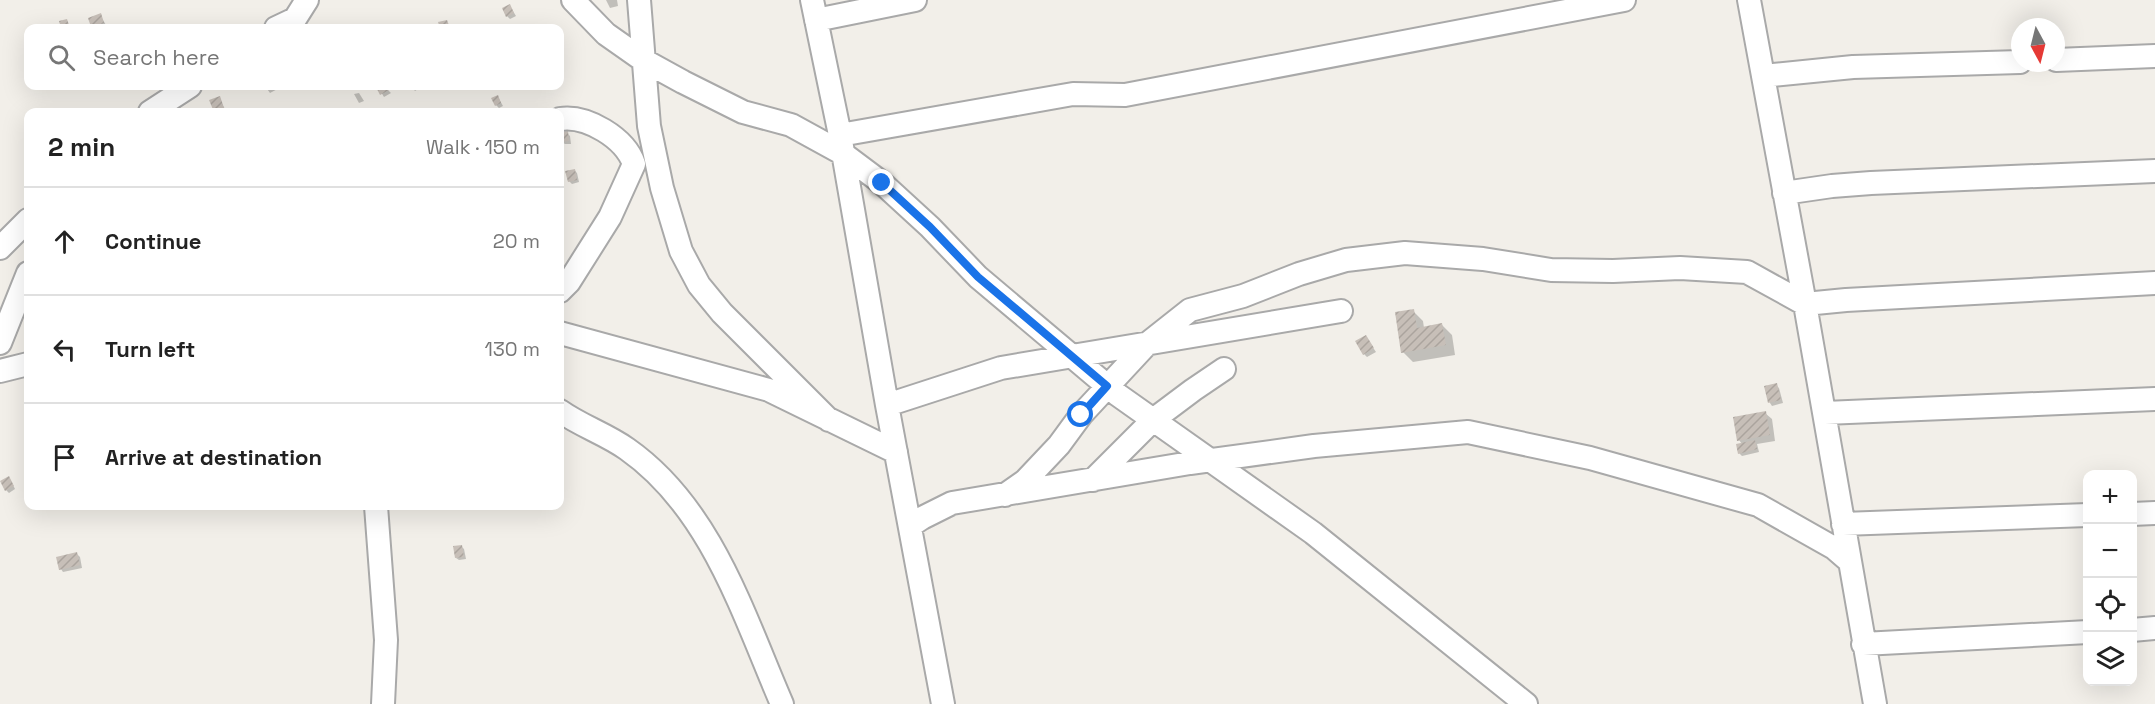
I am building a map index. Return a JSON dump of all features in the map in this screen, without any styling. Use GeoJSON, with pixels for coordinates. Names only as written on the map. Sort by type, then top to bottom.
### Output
{"type":"FeatureCollection","features":[{"type":"Feature","properties":{"kind":"street"},"geometry":{"type":"LineString","coordinates":[[284,24],[295,19],[307,0]]}},
{"type":"Feature","properties":{"kind":"street"},"geometry":{"type":"LineString","coordinates":[[573,0],[606,34],[644,60],[683,82],[743,112],[791,125],[841,144],[930,227],[978,277],[1107,386],[1313,533],[1526,704]]}},
{"type":"Feature","properties":{"kind":"street"},"geometry":{"type":"LineString","coordinates":[[639,0],[649,126],[662,188],[681,251],[699,285],[722,313],[830,420]]}},
{"type":"Feature","properties":{"kind":"street"},"geometry":{"type":"LineString","coordinates":[[915,0],[814,10],[841,144],[943,704]]}},
{"type":"Feature","properties":{"kind":"street"},"geometry":{"type":"LineString","coordinates":[[841,144],[1073,94],[1125,95],[1624,0]]}},
{"type":"Feature","properties":{"kind":"street"},"geometry":{"type":"LineString","coordinates":[[1749,0],[1875,704]]}},
{"type":"Feature","properties":{"kind":"street"},"geometry":{"type":"LineString","coordinates":[[2065,60],[2155,56]]}},
{"type":"Feature","properties":{"kind":"street"},"geometry":{"type":"LineString","coordinates":[[1763,76],[1864,66],[2011,62]]}},
{"type":"Feature","properties":{"kind":"street"},"geometry":{"type":"LineString","coordinates":[[156,108],[184,90]]}},
{"type":"Feature","properties":{"kind":"street"},"geometry":{"type":"LineString","coordinates":[[564,118],[596,124],[629,152],[634,164],[610,217],[564,287]]}},
{"type":"Feature","properties":{"kind":"street"},"geometry":{"type":"LineString","coordinates":[[1784,193],[1871,183],[2155,171]]}},
{"type":"Feature","properties":{"kind":"street"},"geometry":{"type":"LineString","coordinates":[[0,248],[24,224]]}},
{"type":"Feature","properties":{"kind":"street"},"geometry":{"type":"LineString","coordinates":[[1005,495],[1025,481],[1059,445],[1081,415],[1147,344],[1190,310],[1243,296],[1299,274],[1346,260],[1405,253],[1483,259],[1551,270],[1613,272],[1680,268],[1747,272],[1805,304],[1857,299],[2155,283]]}},
{"type":"Feature","properties":{"kind":"street"},"geometry":{"type":"LineString","coordinates":[[0,343],[24,283]]}},
{"type":"Feature","properties":{"kind":"street"},"geometry":{"type":"LineString","coordinates":[[887,405],[1001,368],[1341,311]]}},
{"type":"Feature","properties":{"kind":"street"},"geometry":{"type":"LineString","coordinates":[[564,334],[769,390],[896,452]]}},
{"type":"Feature","properties":{"kind":"street"},"geometry":{"type":"LineString","coordinates":[[0,371],[24,365]]}},
{"type":"Feature","properties":{"kind":"street"},"geometry":{"type":"LineString","coordinates":[[1093,480],[1153,420],[1224,369]]}},
{"type":"Feature","properties":{"kind":"street"},"geometry":{"type":"LineString","coordinates":[[1824,413],[2155,399]]}},
{"type":"Feature","properties":{"kind":"street"},"geometry":{"type":"LineString","coordinates":[[564,413],[627,448],[660,477],[696,519],[729,579],[782,704]]}},
{"type":"Feature","properties":{"kind":"street"},"geometry":{"type":"LineString","coordinates":[[910,526],[952,503],[1314,446],[1467,432],[1590,458],[1758,505],[1834,548],[1849,561]]}},
{"type":"Feature","properties":{"kind":"street"},"geometry":{"type":"LineString","coordinates":[[376,510],[386,640],[384,704]]}},
{"type":"Feature","properties":{"kind":"street"},"geometry":{"type":"LineString","coordinates":[[2137,514],[2155,513]]}},
{"type":"Feature","properties":{"kind":"street"},"geometry":{"type":"LineString","coordinates":[[1843,524],[2083,515]]}},
{"type":"Feature","properties":{"kind":"street"},"geometry":{"type":"LineString","coordinates":[[2137,630],[2155,628]]}},
{"type":"Feature","properties":{"kind":"street"},"geometry":{"type":"LineString","coordinates":[[1863,644],[2083,632]]}},
{"type":"Feature","properties":{"kind":"building"},"geometry":{"type":"Polygon","coordinates":[[[510,4],[514,13],[506,17],[502,8],[510,4]]]}},
{"type":"Feature","properties":{"kind":"building"},"geometry":{"type":"Polygon","coordinates":[[[101,13],[104,23],[90,24],[88,18],[101,13]]]}},
{"type":"Feature","properties":{"kind":"building"},"geometry":{"type":"Polygon","coordinates":[[[67,19],[69,24],[60,24],[59,21],[67,19]]]}},
{"type":"Feature","properties":{"kind":"building"},"geometry":{"type":"Polygon","coordinates":[[[447,20],[448,24],[439,24],[438,22],[447,20]]]}},
{"type":"Feature","properties":{"kind":"building"},"geometry":{"type":"Polygon","coordinates":[[[378,90],[389,90],[380,95],[378,90]]]}},
{"type":"Feature","properties":{"kind":"building"},"geometry":{"type":"Polygon","coordinates":[[[498,95],[501,103],[495,106],[491,98],[498,95]]]}},
{"type":"Feature","properties":{"kind":"building"},"geometry":{"type":"Polygon","coordinates":[[[220,96],[224,108],[212,108],[209,100],[220,96]]]}},
{"type":"Feature","properties":{"kind":"building"},"geometry":{"type":"Polygon","coordinates":[[[568,131],[569,141],[564,142],[564,132],[568,131]]]}},
{"type":"Feature","properties":{"kind":"building"},"geometry":{"type":"Polygon","coordinates":[[[575,169],[577,180],[568,182],[565,171],[575,169]]]}},
{"type":"Feature","properties":{"kind":"building"},"geometry":{"type":"Polygon","coordinates":[[[1414,309],[1417,328],[1442,323],[1446,345],[1401,353],[1395,312],[1414,309]]]}},
{"type":"Feature","properties":{"kind":"building"},"geometry":{"type":"Polygon","coordinates":[[[1366,335],[1374,348],[1363,355],[1355,341],[1366,335]]]}},
{"type":"Feature","properties":{"kind":"building"},"geometry":{"type":"Polygon","coordinates":[[[1777,383],[1781,400],[1768,403],[1764,386],[1777,383]]]}},
{"type":"Feature","properties":{"kind":"building"},"geometry":{"type":"Polygon","coordinates":[[[1766,411],[1770,435],[1737,441],[1733,417],[1766,411]]]}},
{"type":"Feature","properties":{"kind":"building"},"geometry":{"type":"Polygon","coordinates":[[[1755,440],[1757,449],[1738,454],[1736,444],[1755,440]]]}},
{"type":"Feature","properties":{"kind":"building"},"geometry":{"type":"Polygon","coordinates":[[[9,476],[14,486],[5,491],[0,481],[9,476]]]}},
{"type":"Feature","properties":{"kind":"building"},"geometry":{"type":"Polygon","coordinates":[[[462,545],[464,557],[455,558],[453,546],[462,545]]]}},
{"type":"Feature","properties":{"kind":"building"},"geometry":{"type":"Polygon","coordinates":[[[77,552],[80,565],[59,570],[56,557],[77,552]]]}},
{"type":"Feature","properties":{"kind":"route"},"geometry":{"type":"LineString","coordinates":[[882,183],[930,227],[978,277],[1107,386],[1081,415]]}}]}
